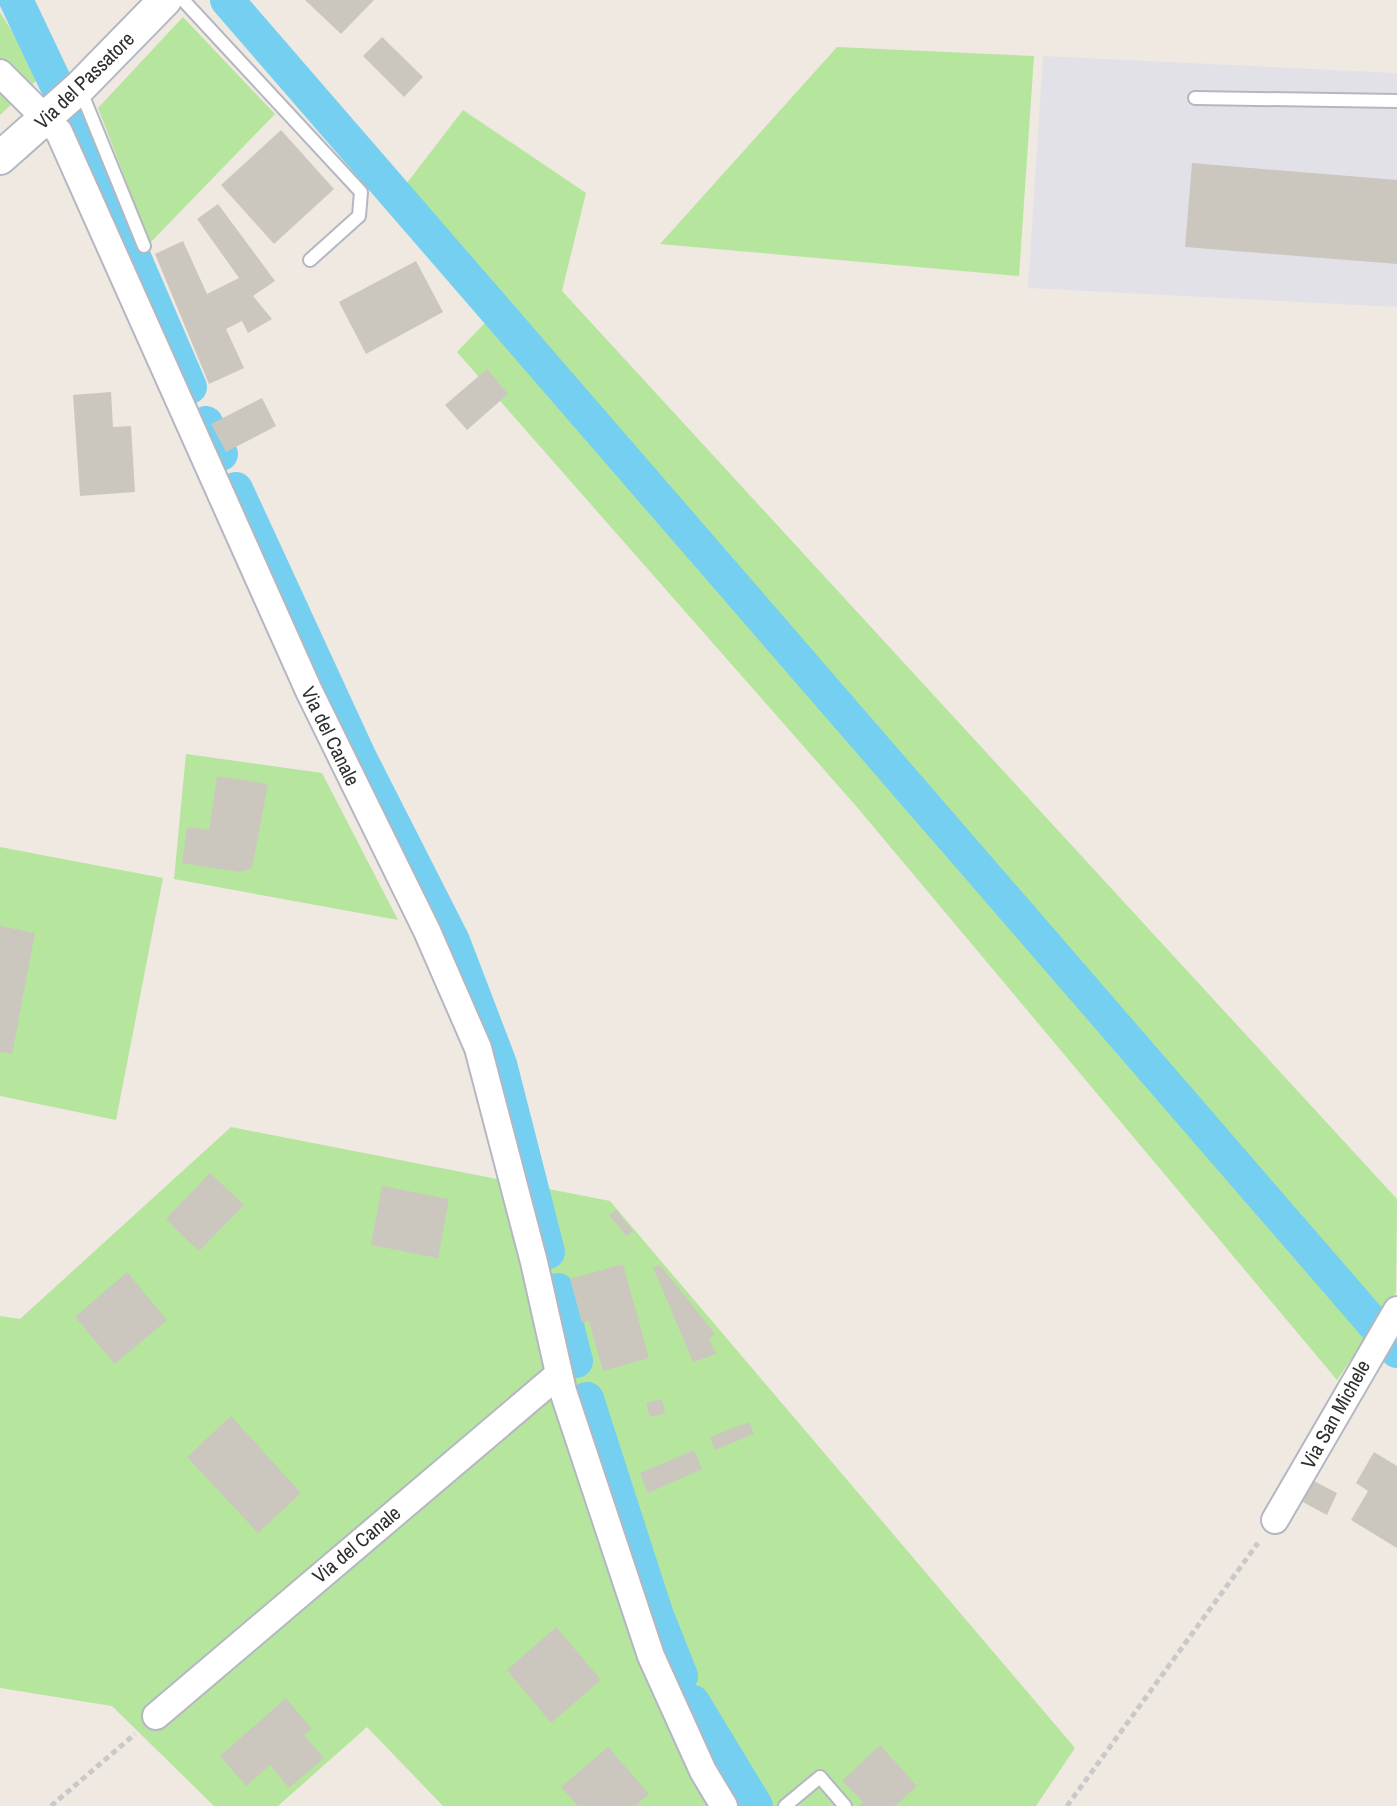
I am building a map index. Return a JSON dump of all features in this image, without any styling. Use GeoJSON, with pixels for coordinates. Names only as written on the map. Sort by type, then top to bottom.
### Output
{"type":"FeatureCollection","features":[{"type":"Feature","properties":{"kind":"street","name":"Via del Passatore"},"geometry":{"type":"LineString","coordinates":[[0,158],[80,87],[165,0]]}},
{"type":"Feature","properties":{"kind":"street","name":"Via del Canale"},"geometry":{"type":"LineString","coordinates":[[0,73],[59,132],[309,691],[427,931],[478,1048],[534,1262],[559,1374],[651,1656],[703,1771],[724,1806]]}},
{"type":"Feature","properties":{"kind":"street","name":"Via San Michele"},"geometry":{"type":"LineString","coordinates":[[1275,1520],[1371,1349],[1395,1314]]}},
{"type":"Feature","properties":{"kind":"street","name":"Via del Canale"},"geometry":{"type":"LineString","coordinates":[[156,1716],[559,1374]]}},
{"type":"Feature","properties":{"kind":"lane"},"geometry":{"type":"LineString","coordinates":[[183,0],[361,192],[359,216],[310,260]]}},
{"type":"Feature","properties":{"kind":"lane"},"geometry":{"type":"LineString","coordinates":[[80,87],[144,246]]}},
{"type":"Feature","properties":{"kind":"lane"},"geometry":{"type":"LineString","coordinates":[[1195,98],[1397,101]]}},
{"type":"Feature","properties":{"kind":"lane"},"geometry":{"type":"LineString","coordinates":[[785,1806],[820,1777],[845,1806]]}},
{"type":"Feature","properties":{"kind":"path"},"geometry":{"type":"LineString","coordinates":[[1067,1806],[1275,1520]]}},
{"type":"Feature","properties":{"kind":"path"},"geometry":{"type":"LineString","coordinates":[[51,1806],[156,1716]]}},
{"type":"Feature","properties":{"kind":"shaded area"},"geometry":{"type":"Polygon","coordinates":[[[1043,56],[1397,73],[1397,307],[1028,288],[1043,56]]]}},
{"type":"Feature","properties":{"kind":"green space"},"geometry":{"type":"Polygon","coordinates":[[[0,12],[40,77],[0,115],[0,12]]]}},
{"type":"Feature","properties":{"kind":"green space"},"geometry":{"type":"Polygon","coordinates":[[[183,17],[275,114],[150,243],[98,108],[183,17]]]}},
{"type":"Feature","properties":{"kind":"green space"},"geometry":{"type":"Polygon","coordinates":[[[837,47],[1034,56],[1019,276],[660,244],[837,47]]]}},
{"type":"Feature","properties":{"kind":"green space"},"geometry":{"type":"Polygon","coordinates":[[[463,110],[586,193],[562,291],[1397,1199],[1396,1293],[1337,1380],[856,806],[457,352],[504,303],[400,192],[463,110]]]}},
{"type":"Feature","properties":{"kind":"green space"},"geometry":{"type":"Polygon","coordinates":[[[186,754],[322,773],[398,920],[174,879],[186,754]]]}},
{"type":"Feature","properties":{"kind":"green space"},"geometry":{"type":"Polygon","coordinates":[[[0,847],[163,878],[116,1120],[0,1096],[0,847]]]}},
{"type":"Feature","properties":{"kind":"green space"},"geometry":{"type":"Polygon","coordinates":[[[231,1127],[610,1201],[1075,1748],[1036,1806],[443,1806],[367,1727],[278,1806],[214,1806],[112,1706],[0,1688],[0,1316],[20,1319],[231,1127]]]}},
{"type":"Feature","properties":{"kind":"building"},"geometry":{"type":"Polygon","coordinates":[[[305,0],[374,0],[341,34],[305,0]]]}},
{"type":"Feature","properties":{"kind":"building"},"geometry":{"type":"Polygon","coordinates":[[[382,37],[423,77],[404,97],[363,56],[382,37]]]}},
{"type":"Feature","properties":{"kind":"building"},"geometry":{"type":"Polygon","coordinates":[[[281,130],[334,189],[274,244],[221,185],[281,130]]]}},
{"type":"Feature","properties":{"kind":"building"},"geometry":{"type":"Polygon","coordinates":[[[1192,163],[1397,180],[1397,264],[1185,247],[1192,163]]]}},
{"type":"Feature","properties":{"kind":"building"},"geometry":{"type":"Polygon","coordinates":[[[218,204],[275,281],[253,296],[272,319],[248,333],[242,321],[226,329],[244,368],[209,384],[155,254],[183,241],[207,294],[239,278],[197,219],[218,204]]]}},
{"type":"Feature","properties":{"kind":"building"},"geometry":{"type":"Polygon","coordinates":[[[416,261],[443,312],[366,354],[339,302],[416,261]]]}},
{"type":"Feature","properties":{"kind":"building"},"geometry":{"type":"Polygon","coordinates":[[[487,369],[508,394],[467,430],[445,405],[487,369]]]}},
{"type":"Feature","properties":{"kind":"building"},"geometry":{"type":"Polygon","coordinates":[[[111,392],[113,427],[131,426],[135,492],[80,496],[73,395],[111,392]]]}},
{"type":"Feature","properties":{"kind":"building"},"geometry":{"type":"Polygon","coordinates":[[[262,398],[276,426],[226,452],[211,424],[262,398]]]}},
{"type":"Feature","properties":{"kind":"building"},"geometry":{"type":"Polygon","coordinates":[[[217,776],[268,784],[252,868],[240,872],[182,863],[187,827],[209,830],[217,776]]]}},
{"type":"Feature","properties":{"kind":"building"},"geometry":{"type":"Polygon","coordinates":[[[0,926],[35,933],[12,1054],[0,1052],[0,926]]]}},
{"type":"Feature","properties":{"kind":"building"},"geometry":{"type":"Polygon","coordinates":[[[210,1173],[244,1205],[199,1251],[166,1219],[210,1173]]]}},
{"type":"Feature","properties":{"kind":"building"},"geometry":{"type":"Polygon","coordinates":[[[382,1186],[449,1199],[438,1258],[371,1245],[382,1186]]]}},
{"type":"Feature","properties":{"kind":"building"},"geometry":{"type":"Polygon","coordinates":[[[616,1210],[633,1231],[627,1236],[609,1215],[616,1210]]]}},
{"type":"Feature","properties":{"kind":"building"},"geometry":{"type":"Polygon","coordinates":[[[623,1264],[649,1358],[603,1371],[589,1321],[582,1323],[570,1279],[623,1264]]]}},
{"type":"Feature","properties":{"kind":"building"},"geometry":{"type":"Polygon","coordinates":[[[660,1265],[715,1334],[709,1339],[716,1354],[693,1362],[653,1267],[660,1265]]]}},
{"type":"Feature","properties":{"kind":"building"},"geometry":{"type":"Polygon","coordinates":[[[127,1272],[167,1320],[115,1364],[75,1317],[127,1272]]]}},
{"type":"Feature","properties":{"kind":"building"},"geometry":{"type":"Polygon","coordinates":[[[662,1399],[665,1413],[650,1417],[646,1403],[662,1399]]]}},
{"type":"Feature","properties":{"kind":"building"},"geometry":{"type":"Polygon","coordinates":[[[231,1416],[301,1493],[258,1533],[187,1457],[231,1416]]]}},
{"type":"Feature","properties":{"kind":"building"},"geometry":{"type":"Polygon","coordinates":[[[749,1422],[754,1434],[715,1450],[710,1437],[749,1422]]]}},
{"type":"Feature","properties":{"kind":"building"},"geometry":{"type":"Polygon","coordinates":[[[694,1450],[702,1469],[648,1493],[640,1473],[694,1450]]]}},
{"type":"Feature","properties":{"kind":"building"},"geometry":{"type":"Polygon","coordinates":[[[1374,1452],[1397,1466],[1397,1548],[1351,1520],[1368,1491],[1356,1483],[1374,1452]]]}},
{"type":"Feature","properties":{"kind":"building"},"geometry":{"type":"Polygon","coordinates":[[[1310,1479],[1337,1493],[1327,1515],[1299,1500],[1310,1479]]]}},
{"type":"Feature","properties":{"kind":"building"},"geometry":{"type":"Polygon","coordinates":[[[556,1627],[601,1680],[551,1723],[507,1670],[556,1627]]]}},
{"type":"Feature","properties":{"kind":"building"},"geometry":{"type":"Polygon","coordinates":[[[286,1698],[312,1729],[304,1735],[324,1758],[289,1788],[270,1765],[246,1786],[220,1756],[286,1698]]]}},
{"type":"Feature","properties":{"kind":"building"},"geometry":{"type":"Polygon","coordinates":[[[880,1745],[917,1786],[895,1806],[859,1806],[863,1802],[842,1781],[880,1745]]]}},
{"type":"Feature","properties":{"kind":"building"},"geometry":{"type":"Polygon","coordinates":[[[608,1747],[649,1794],[635,1806],[578,1806],[561,1787],[608,1747]]]}},
{"type":"Feature","properties":{"kind":"waterway"},"geometry":{"type":"LineString","coordinates":[[16,0],[56,84]]}},
{"type":"Feature","properties":{"kind":"waterway"},"geometry":{"type":"LineString","coordinates":[[227,0],[1397,1351]]}},
{"type":"Feature","properties":{"kind":"waterway"},"geometry":{"type":"LineString","coordinates":[[76,122],[190,387]]}},
{"type":"Feature","properties":{"kind":"waterway"},"geometry":{"type":"LineString","coordinates":[[206,423],[221,454]]}},
{"type":"Feature","properties":{"kind":"waterway"},"geometry":{"type":"LineString","coordinates":[[236,489],[360,758],[453,941],[500,1064],[548,1252]]}},
{"type":"Feature","properties":{"kind":"waterway"},"geometry":{"type":"LineString","coordinates":[[558,1290],[576,1361]]}},
{"type":"Feature","properties":{"kind":"waterway"},"geometry":{"type":"LineString","coordinates":[[587,1399],[656,1613],[681,1676]]}},
{"type":"Feature","properties":{"kind":"waterway"},"geometry":{"type":"LineString","coordinates":[[693,1702],[756,1806]]}}]}
